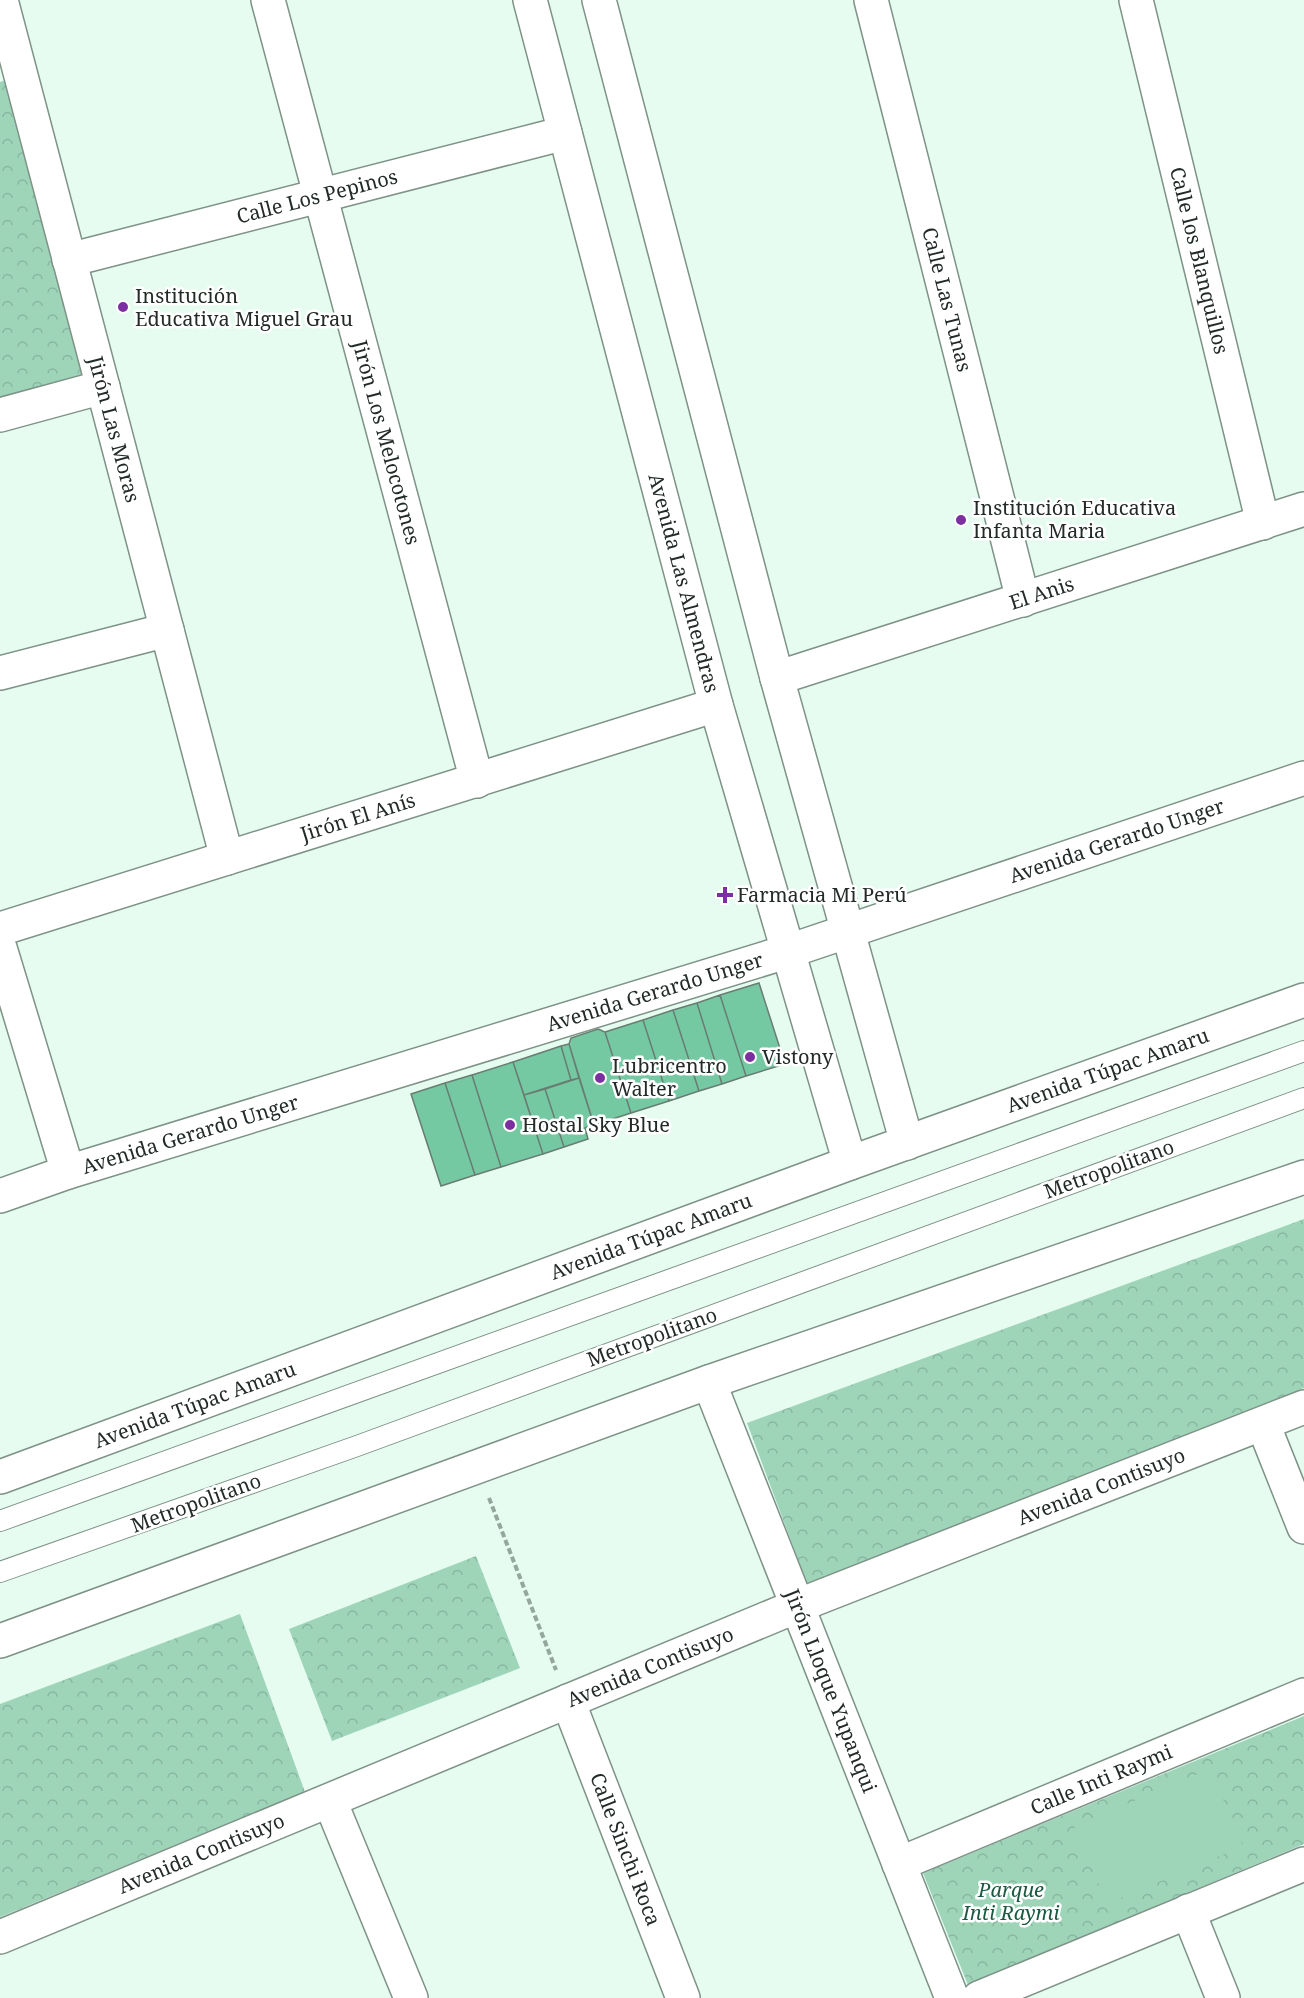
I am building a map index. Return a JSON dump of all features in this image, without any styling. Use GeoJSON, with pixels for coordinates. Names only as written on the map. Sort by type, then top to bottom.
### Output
{"type":"FeatureCollection","features":[{"type":"Feature","properties":{"kind":"street","name":"Jirón Las Moras"},"geometry":{"type":"LineString","coordinates":[[1,0],[9,69],[69,260],[227,858]]}},
{"type":"Feature","properties":{"kind":"street","name":"Jirón Los Melocotones"},"geometry":{"type":"LineString","coordinates":[[268,0],[477,781]]}},
{"type":"Feature","properties":{"kind":"street","name":"Avenida Las Almendras"},"geometry":{"type":"LineString","coordinates":[[530,0],[716,705],[786,951],[850,1163]]}},
{"type":"Feature","properties":{"kind":"street"},"geometry":{"type":"LineString","coordinates":[[599,0],[777,678],[907,1143]]}},
{"type":"Feature","properties":{"kind":"street","name":"Calle Las Tunas"},"geometry":{"type":"LineString","coordinates":[[871,0],[1023,600]]}},
{"type":"Feature","properties":{"kind":"street","name":"Calle los Blanquillos"},"geometry":{"type":"LineString","coordinates":[[1136,0],[1263,523]]}},
{"type":"Feature","properties":{"kind":"street","name":"Calle Los Pepinos"},"geometry":{"type":"LineString","coordinates":[[69,260],[565,133]]}},
{"type":"Feature","properties":{"kind":"street"},"geometry":{"type":"LineString","coordinates":[[0,415],[103,387]]}},
{"type":"Feature","properties":{"kind":"street","name":"El Anis"},"geometry":{"type":"LineString","coordinates":[[777,678],[1304,509]]}},
{"type":"Feature","properties":{"kind":"street"},"geometry":{"type":"LineString","coordinates":[[0,673],[167,630]]}},
{"type":"Feature","properties":{"kind":"street","name":"Jirón El Anís"},"geometry":{"type":"LineString","coordinates":[[0,929],[716,705]]}},
{"type":"Feature","properties":{"kind":"street","name":"Avenida Gerardo Unger"},"geometry":{"type":"LineString","coordinates":[[0,1196],[68,1172],[847,932],[1304,778]]}},
{"type":"Feature","properties":{"kind":"street"},"geometry":{"type":"LineString","coordinates":[[0,948],[68,1172]]}},
{"type":"Feature","properties":{"kind":"street","name":"Avenida Túpac Amaru"},"geometry":{"type":"LineString","coordinates":[[0,1477],[850,1163],[1304,1000]]}},
{"type":"Feature","properties":{"kind":"street"},"geometry":{"type":"LineString","coordinates":[[0,1641],[709,1382],[1304,1177]]}},
{"type":"Feature","properties":{"kind":"street","name":"Jirón Lloque Yupanqui"},"geometry":{"type":"LineString","coordinates":[[709,1382],[952,1998]]}},
{"type":"Feature","properties":{"kind":"street","name":"Avenida Contisuyo"},"geometry":{"type":"LineString","coordinates":[[0,1937],[797,1606],[1304,1407]]}},
{"type":"Feature","properties":{"kind":"street"},"geometry":{"type":"LineString","coordinates":[[1263,1424],[1304,1527]]}},
{"type":"Feature","properties":{"kind":"street","name":"Calle Inti Raymi"},"geometry":{"type":"LineString","coordinates":[[899,1864],[1304,1695]]}},
{"type":"Feature","properties":{"kind":"street","name":"Calle Sinchi Roca"},"geometry":{"type":"LineString","coordinates":[[568,1701],[684,1998]]}},
{"type":"Feature","properties":{"kind":"street"},"geometry":{"type":"LineString","coordinates":[[330,1801],[411,1998]]}},
{"type":"Feature","properties":{"kind":"street"},"geometry":{"type":"LineString","coordinates":[[979,1998],[1304,1864]]}},
{"type":"Feature","properties":{"kind":"street"},"geometry":{"type":"LineString","coordinates":[[1188,1911],[1223,1998]]}},
{"type":"Feature","properties":{"kind":"lane"},"geometry":{"type":"LineString","coordinates":[[0,1521],[1304,1051]]}},
{"type":"Feature","properties":{"kind":"lane","name":"Metropolitano"},"geometry":{"type":"LineString","coordinates":[[0,1572],[357,1446],[1304,1098]]}},
{"type":"Feature","properties":{"kind":"path"},"geometry":{"type":"LineString","coordinates":[[477,1467],[568,1701]]}},
{"type":"Feature","properties":{"kind":"green space"},"geometry":{"type":"Polygon","coordinates":[[[9,79],[89,376],[0,400],[0,82],[9,79]]]}},
{"type":"Feature","properties":{"kind":"green space"},"geometry":{"type":"Polygon","coordinates":[[[1304,1219],[1304,1388],[809,1589],[747,1423],[1304,1219]]]}},
{"type":"Feature","properties":{"kind":"green space"},"geometry":{"type":"Polygon","coordinates":[[[476,1556],[520,1668],[332,1741],[289,1629],[476,1556]]]}},
{"type":"Feature","properties":{"kind":"green space"},"geometry":{"type":"Polygon","coordinates":[[[240,1614],[305,1792],[0,1917],[0,1704],[240,1614]]]}},
{"type":"Feature","properties":{"kind":"green space","name":"Parque Inti Raymi"},"geometry":{"type":"Polygon","coordinates":[[[1304,1716],[1304,1844],[968,1985],[923,1873],[1304,1716]]]}},
{"type":"Feature","properties":{"kind":"green space"},"geometry":{"type":"Polygon","coordinates":[[[1210,1769],[1243,1846],[1107,1904],[1074,1826],[1210,1769]]]}},
{"type":"Feature","properties":{"kind":"building"},"geometry":{"type":"Polygon","coordinates":[[[759,983],[785,1064],[746,1076],[720,995],[759,983]]]}},
{"type":"Feature","properties":{"kind":"building"},"geometry":{"type":"Polygon","coordinates":[[[720,995],[746,1076],[722,1084],[697,1003],[720,995]]]}},
{"type":"Feature","properties":{"kind":"building"},"geometry":{"type":"Polygon","coordinates":[[[697,1003],[722,1084],[699,1091],[673,1010],[697,1003]]]}},
{"type":"Feature","properties":{"kind":"building"},"geometry":{"type":"Polygon","coordinates":[[[673,1010],[699,1091],[669,1101],[643,1020],[673,1010]]]}},
{"type":"Feature","properties":{"kind":"building"},"geometry":{"type":"Polygon","coordinates":[[[643,1020],[669,1101],[631,1113],[605,1032],[643,1020]]]}},
{"type":"Feature","properties":{"kind":"building"},"geometry":{"type":"Polygon","coordinates":[[[598,1029],[605,1032],[631,1113],[594,1125],[569,1044],[571,1038],[598,1029]]]}},
{"type":"Feature","properties":{"kind":"building"},"geometry":{"type":"Polygon","coordinates":[[[569,1044],[579,1078],[571,1080],[561,1046],[569,1044]]]}},
{"type":"Feature","properties":{"kind":"building"},"geometry":{"type":"Polygon","coordinates":[[[561,1046],[571,1080],[524,1095],[513,1062],[561,1046]]]}},
{"type":"Feature","properties":{"kind":"building","name":"Hostal Sky Blue"},"geometry":{"type":"Polygon","coordinates":[[[513,1062],[543,1154],[501,1167],[472,1075],[513,1062]]]}},
{"type":"Feature","properties":{"kind":"building"},"geometry":{"type":"Polygon","coordinates":[[[472,1075],[501,1167],[475,1175],[445,1083],[472,1075]]]}},
{"type":"Feature","properties":{"kind":"building"},"geometry":{"type":"Polygon","coordinates":[[[579,1078],[594,1125],[585,1128],[588,1139],[564,1147],[545,1089],[579,1078]]]}},
{"type":"Feature","properties":{"kind":"building"},"geometry":{"type":"Polygon","coordinates":[[[445,1083],[475,1175],[441,1186],[411,1094],[445,1083]]]}},
{"type":"Feature","properties":{"kind":"building"},"geometry":{"type":"Polygon","coordinates":[[[545,1089],[564,1147],[543,1154],[524,1095],[545,1089]]]}},
{"type":"Feature","properties":{"kind":"place","name":"Institución Educativa Miguel Grau"},"geometry":{"type":"Point","coordinates":[123,307]}},
{"type":"Feature","properties":{"kind":"place","name":"Institución Educativa Infanta Maria"},"geometry":{"type":"Point","coordinates":[961,520]}},
{"type":"Feature","properties":{"kind":"place","name":"Farmacia Mi Perú"},"geometry":{"type":"Point","coordinates":[725,895]}},
{"type":"Feature","properties":{"kind":"place","name":"Vistony"},"geometry":{"type":"Point","coordinates":[750,1057]}},
{"type":"Feature","properties":{"kind":"place","name":"Lubricentro Walter"},"geometry":{"type":"Point","coordinates":[600,1078]}},
{"type":"Feature","properties":{"kind":"place","name":"Hostal Sky Blue"},"geometry":{"type":"Point","coordinates":[510,1125]}}]}
